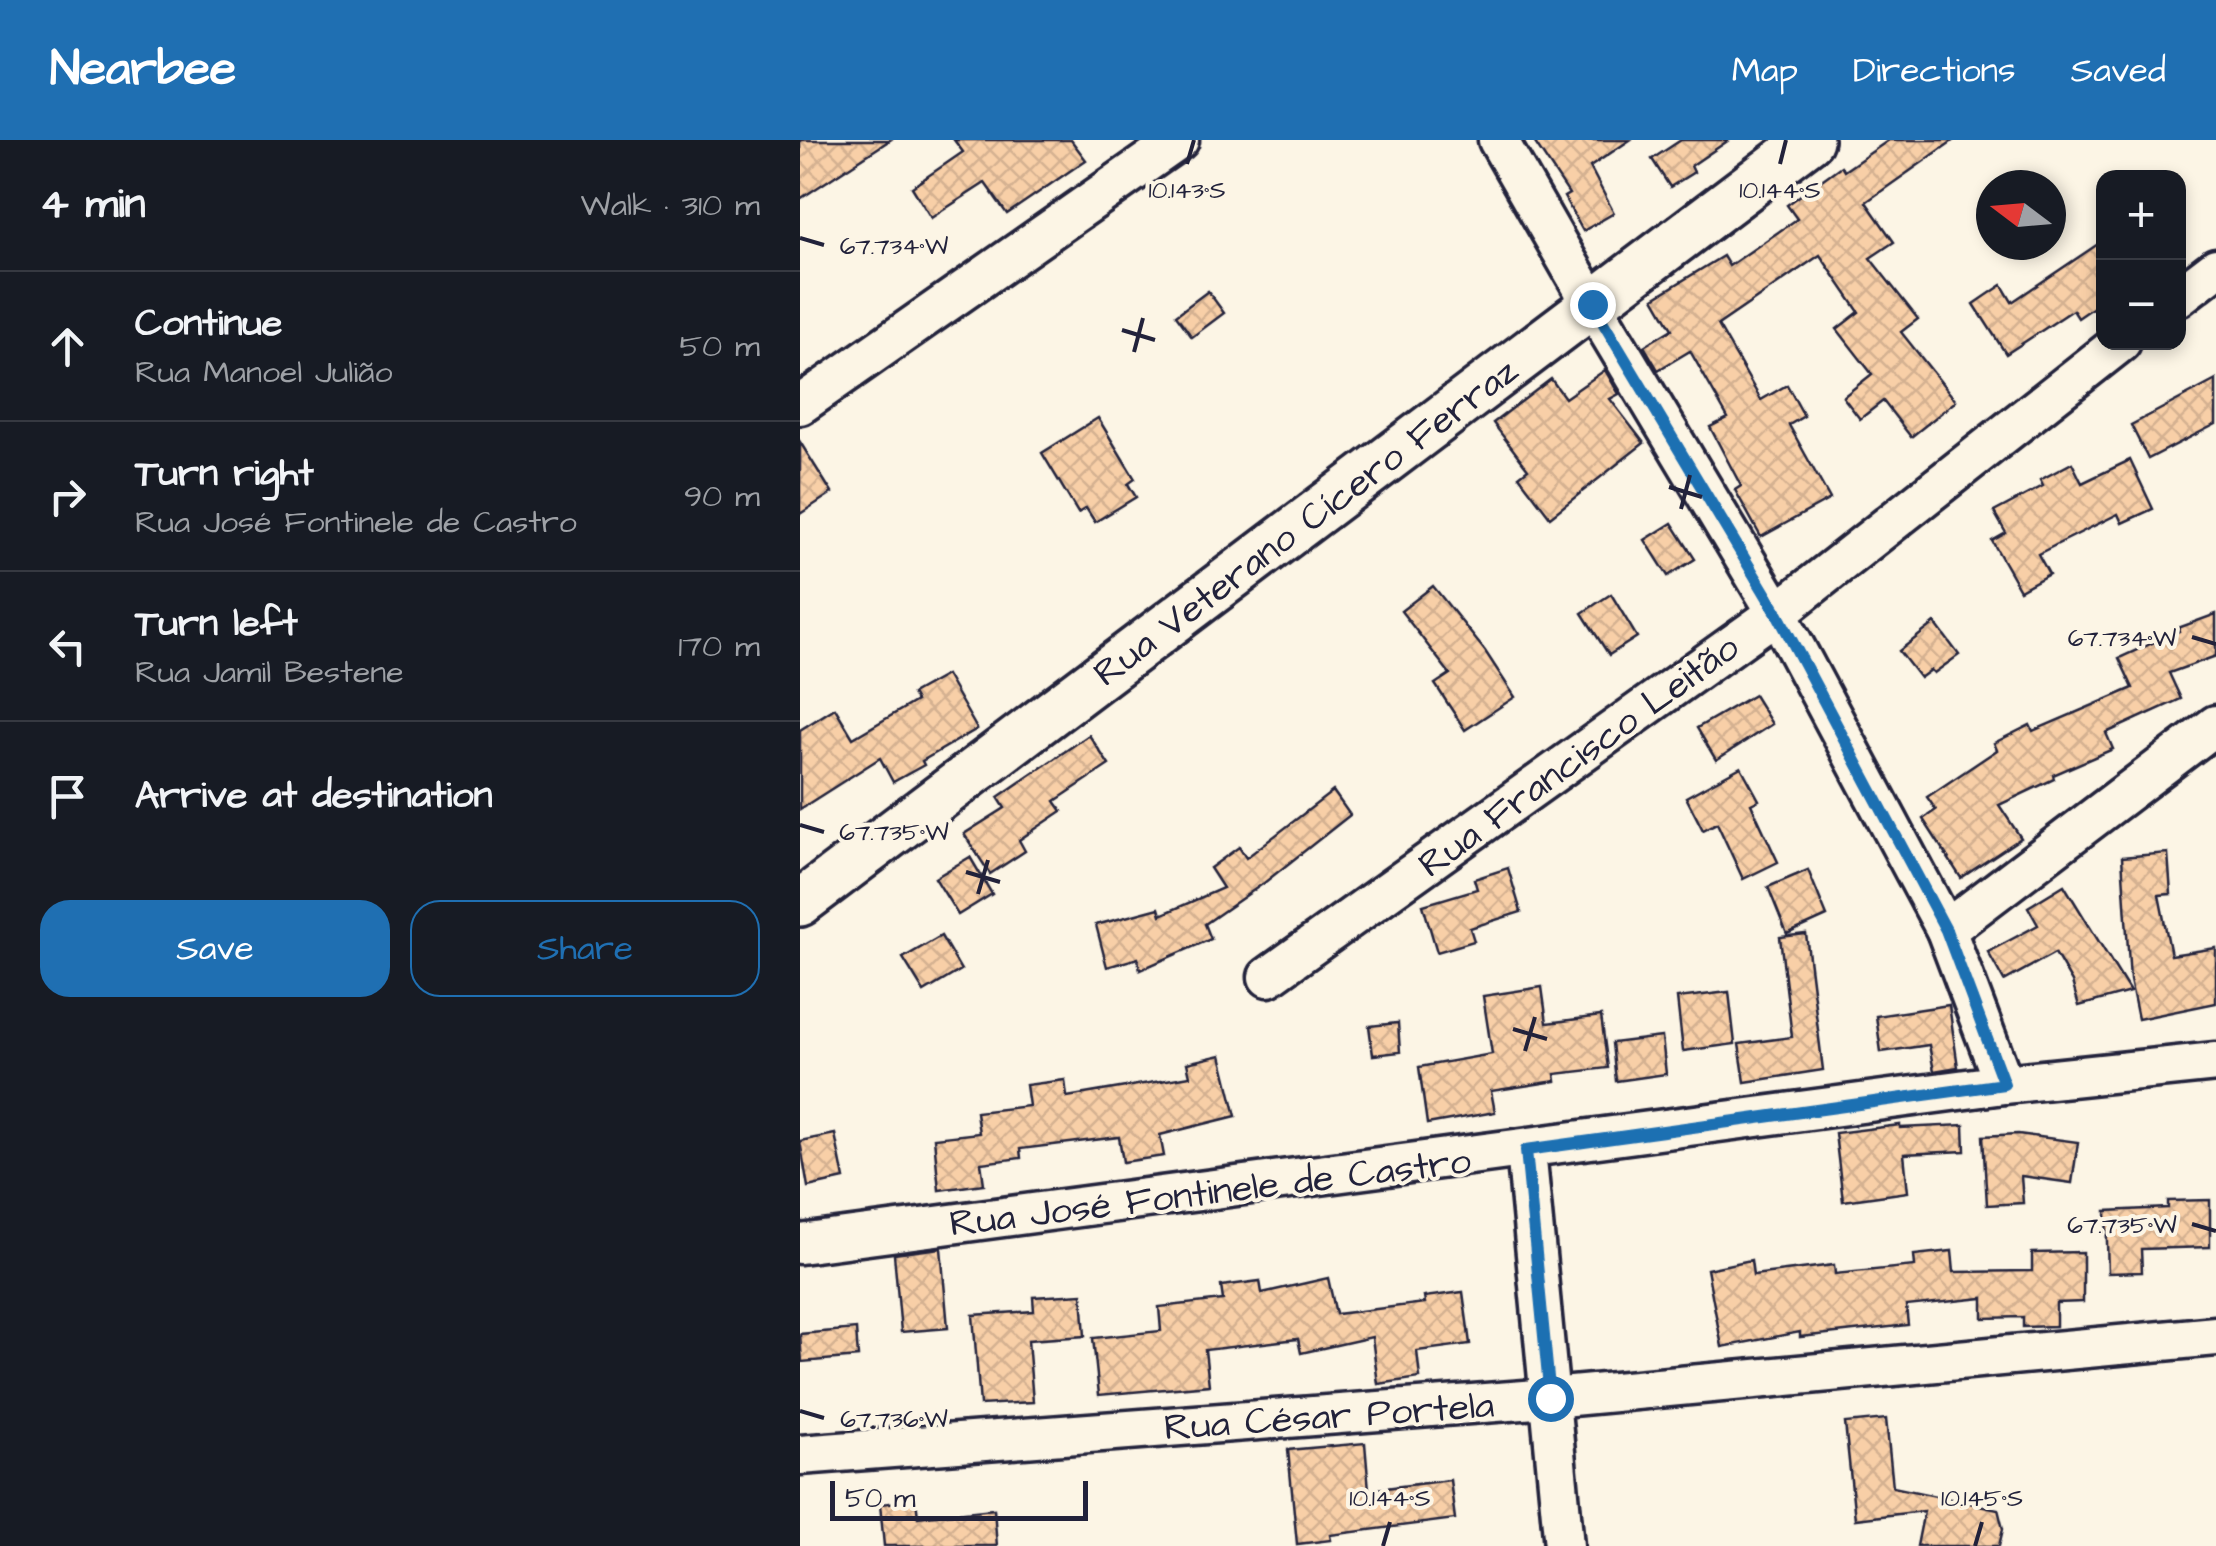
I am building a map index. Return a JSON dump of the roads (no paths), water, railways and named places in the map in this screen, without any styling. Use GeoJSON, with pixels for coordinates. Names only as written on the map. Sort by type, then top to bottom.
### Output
{"type":"FeatureCollection","features":[{"type":"Feature","properties":{"kind":"street"},"geometry":{"type":"LineString","coordinates":[[800,406],[1179,140]]}},
{"type":"Feature","properties":{"kind":"street"},"geometry":{"type":"LineString","coordinates":[[1498,140],[1777,613],[1946,930],[2004,1084]]}},
{"type":"Feature","properties":{"kind":"street","name":"Rua Veterano Cícero Ferraz"},"geometry":{"type":"LineString","coordinates":[[800,903],[1810,140]]}},
{"type":"Feature","properties":{"kind":"street"},"geometry":{"type":"LineString","coordinates":[[2186,291],[2216,268]]}},
{"type":"Feature","properties":{"kind":"street","name":"Rua Francisco Leitão"},"geometry":{"type":"LineString","coordinates":[[1268,977],[1777,613],[2111,350]]}},
{"type":"Feature","properties":{"kind":"street"},"geometry":{"type":"LineString","coordinates":[[1946,930],[2216,725]]}},
{"type":"Feature","properties":{"kind":"street","name":"Rua José Fontinele de Castro"},"geometry":{"type":"LineString","coordinates":[[800,1244],[2004,1084],[2216,1062]]}},
{"type":"Feature","properties":{"kind":"street"},"geometry":{"type":"LineString","coordinates":[[1526,1150],[1564,1546]]}},
{"type":"Feature","properties":{"kind":"street","name":"Rua César Portela"},"geometry":{"type":"LineString","coordinates":[[800,1455],[1550,1398],[2216,1336]]}}]}
